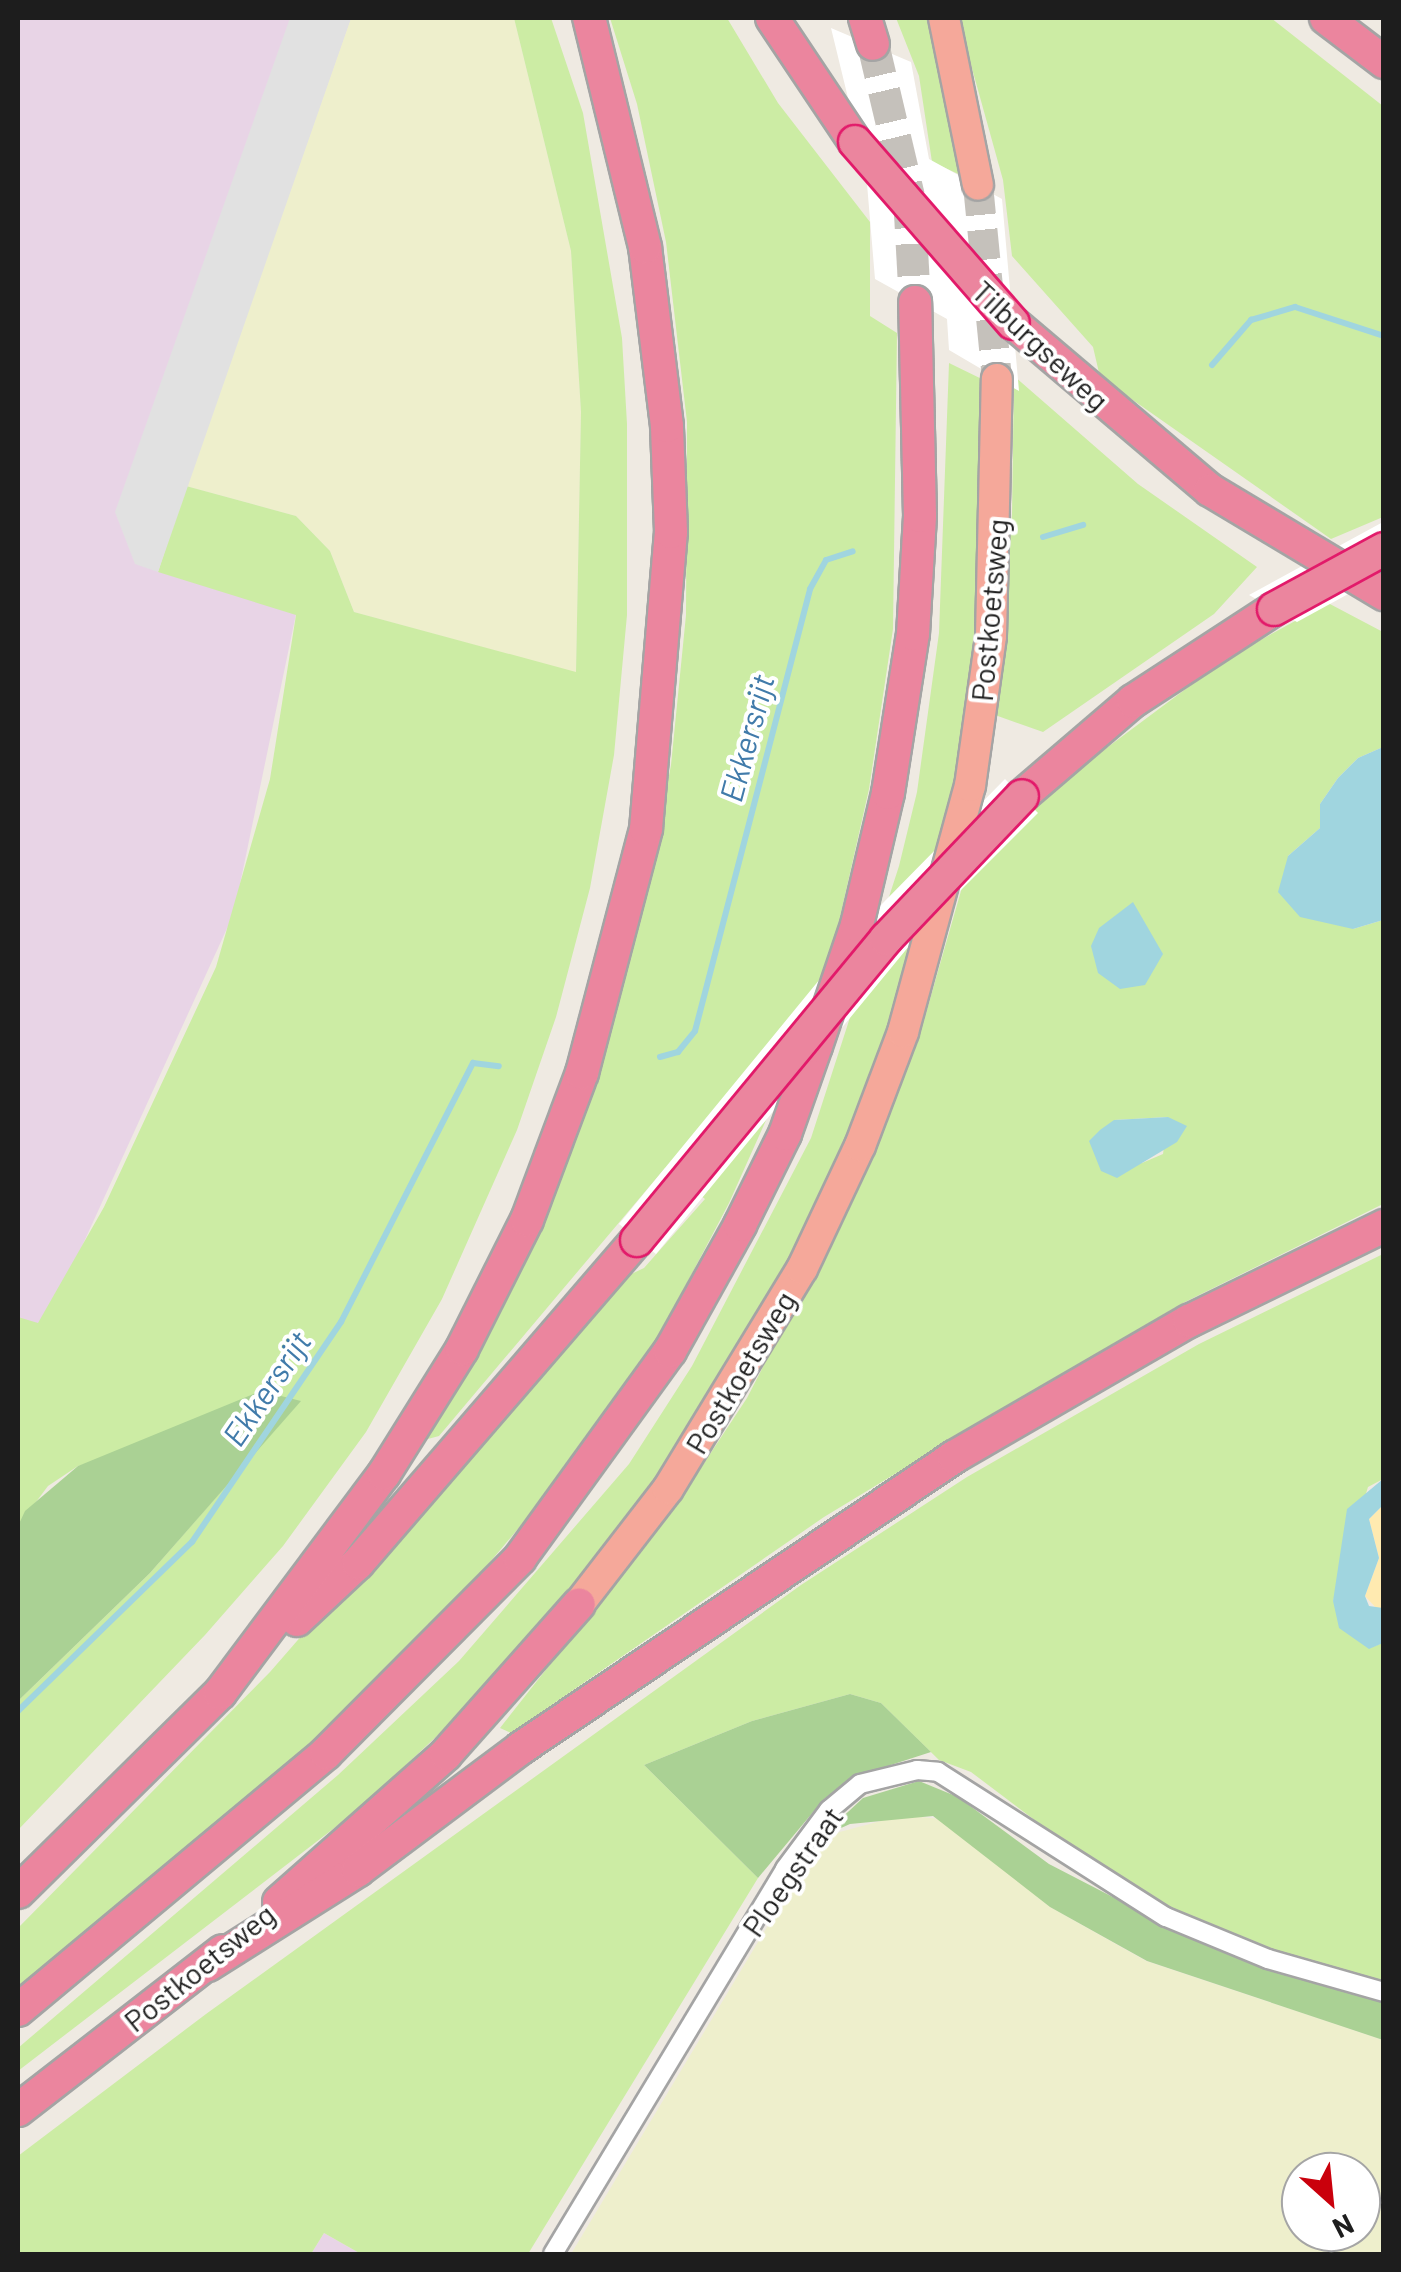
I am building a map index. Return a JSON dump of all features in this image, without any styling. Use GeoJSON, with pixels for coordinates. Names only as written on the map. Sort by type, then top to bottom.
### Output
{"type":"FeatureCollection","features":[{"type":"Feature","properties":{"kind":"highway"},"geometry":{"type":"LineString","coordinates":[[220,1693],[339,1540],[462,1349],[562,1136],[633,888],[662,680],[670,532],[667,426],[645,248],[589,18]]}},
{"type":"Feature","properties":{"kind":"highway","name":"Tilburgseweg"},"geometry":{"type":"LineString","coordinates":[[772,18],[856,142],[1013,322],[1210,490],[1384,594]]}},
{"type":"Feature","properties":{"kind":"highway"},"geometry":{"type":"LineString","coordinates":[[944,18],[978,184]]}},
{"type":"Feature","properties":{"kind":"highway"},"geometry":{"type":"LineString","coordinates":[[1326,18],[1384,62]]}},
{"type":"Feature","properties":{"kind":"highway"},"geometry":{"type":"LineString","coordinates":[[18,2010],[326,1753],[520,1558],[670,1351],[740,1225],[784,1134],[840,976],[888,793],[913,634],[919,536],[916,302]]}},
{"type":"Feature","properties":{"kind":"highway","name":"Postkoetsweg"},"geometry":{"type":"LineString","coordinates":[[18,2110],[208,1965],[446,1754],[580,1604],[668,1489],[802,1269],[860,1146],[903,1032],[973,767],[991,636],[998,379]]}},
{"type":"Feature","properties":{"kind":"highway"},"geometry":{"type":"LineString","coordinates":[[18,1892],[358,1563],[638,1240],[886,939],[1022,796],[1133,701],[1274,609],[1384,548]]}},
{"type":"Feature","properties":{"kind":"highway"},"geometry":{"type":"LineString","coordinates":[[208,1965],[358,1870],[521,1748],[924,1476],[1189,1321],[1384,1226]]}},
{"type":"Feature","properties":{"kind":"street","name":"Ploegstraat"},"geometry":{"type":"LineString","coordinates":[[553,2254],[785,1870],[829,1810],[860,1784],[916,1770],[938,1772],[1166,1917],[1268,1959],[1384,1992]]}},
{"type":"Feature","properties":{"kind":"shaded area"},"geometry":{"type":"Polygon","coordinates":[[[18,18],[351,18],[158,571],[296,614],[234,913],[36,1347],[18,1371],[18,18]]]}},
{"type":"Feature","properties":{"kind":"shaded area"},"geometry":{"type":"Polygon","coordinates":[[[290,18],[351,18],[158,572],[135,564],[115,512],[290,18]]]}},
{"type":"Feature","properties":{"kind":"shaded area"},"geometry":{"type":"Polygon","coordinates":[[[324,2233],[361,2254],[311,2254],[324,2233]]]}},
{"type":"Feature","properties":{"kind":"green space"},"geometry":{"type":"Polygon","coordinates":[[[351,18],[514,18],[571,251],[581,412],[576,673],[354,612],[330,551],[296,516],[186,486],[351,18]]]}},
{"type":"Feature","properties":{"kind":"green space"},"geometry":{"type":"Polygon","coordinates":[[[514,18],[551,18],[583,113],[622,338],[627,424],[627,615],[614,755],[590,888],[556,1017],[517,1130],[442,1299],[366,1432],[283,1546],[205,1635],[18,1830],[18,1701],[150,1573],[300,1401],[78,1466],[48,1486],[18,1526],[18,1317],[38,1323],[104,1207],[216,967],[270,779],[296,615],[158,572],[186,486],[296,516],[330,551],[354,612],[576,672],[581,412],[571,251],[514,18]]]}},
{"type":"Feature","properties":{"kind":"green space"},"geometry":{"type":"Polygon","coordinates":[[[610,18],[727,18],[778,103],[870,222],[870,316],[897,333],[893,629],[869,789],[836,935],[788,1071],[729,1203],[656,1342],[592,1441],[431,1632],[316,1740],[18,1989],[18,1928],[270,1672],[606,1286],[644,1268],[705,1199],[665,1168],[439,1436],[424,1440],[609,1033],[644,906],[671,765],[686,615],[687,422],[666,242],[637,104],[610,18]]]}},
{"type":"Feature","properties":{"kind":"green space"},"geometry":{"type":"Polygon","coordinates":[[[896,18],[932,18],[967,178],[932,162],[919,76],[896,18]]]}},
{"type":"Feature","properties":{"kind":"green space"},"geometry":{"type":"Polygon","coordinates":[[[958,18],[1271,18],[1383,106],[1383,517],[1331,539],[1100,377],[1093,347],[1012,256],[1003,180],[958,18]]]}},
{"type":"Feature","properties":{"kind":"green space"},"geometry":{"type":"Polygon","coordinates":[[[949,363],[990,383],[976,630],[955,788],[899,996],[845,1148],[790,1260],[657,1482],[571,1596],[487,1689],[359,1809],[18,2071],[18,2048],[338,1775],[459,1661],[629,1464],[692,1366],[811,1138],[899,866],[917,792],[939,633],[949,363]]]}},
{"type":"Feature","properties":{"kind":"green space"},"geometry":{"type":"Polygon","coordinates":[[[1014,376],[1138,484],[1257,567],[1214,614],[1043,732],[995,715],[1012,514],[1014,376]]]}},
{"type":"Feature","properties":{"kind":"green space"},"geometry":{"type":"Polygon","coordinates":[[[1328,603],[1383,632],[1383,747],[1358,758],[1338,778],[1320,804],[1320,828],[1288,856],[1353,929],[1383,920],[1383,1204],[1183,1303],[946,1443],[824,1517],[511,1733],[500,1728],[679,1501],[747,1398],[874,1151],[918,1041],[967,870],[1073,773],[1226,659],[1328,603]],[[1168,1117],[1114,1120],[1142,1163],[1163,1154],[1168,1117]]]}},
{"type":"Feature","properties":{"kind":"green space"},"geometry":{"type":"Polygon","coordinates":[[[1383,1254],[1383,1479],[1368,1487],[1333,1601],[1369,1648],[1383,1643],[1383,1982],[1268,1951],[1170,1909],[1102,1871],[971,1772],[939,1760],[881,1703],[850,1694],[752,1721],[644,1765],[758,1878],[528,2254],[361,2254],[324,2233],[311,2254],[18,2254],[18,2156],[206,2014],[801,1585],[967,1477],[1199,1344],[1383,1254]]]}},
{"type":"Feature","properties":{"kind":"green space"},"geometry":{"type":"Polygon","coordinates":[[[261,1391],[301,1401],[150,1573],[18,1701],[18,1526],[25,1511],[78,1466],[261,1391]]]}},
{"type":"Feature","properties":{"kind":"green space"},"geometry":{"type":"Polygon","coordinates":[[[850,1694],[881,1703],[931,1752],[860,1775],[824,1799],[758,1878],[644,1765],[752,1721],[850,1694]]]}},
{"type":"Feature","properties":{"kind":"green space"},"geometry":{"type":"Polygon","coordinates":[[[919,1781],[958,1797],[1049,1864],[1163,1923],[1264,1965],[1383,2002],[1383,2040],[1147,1961],[1050,1907],[933,1816],[850,1824],[821,1837],[863,1798],[919,1781]]]}},
{"type":"Feature","properties":{"kind":"green space"},"geometry":{"type":"Polygon","coordinates":[[[903,1815],[940,1819],[1050,1907],[1146,1961],[1383,2040],[1383,2254],[571,2254],[821,1837],[903,1815]]]}},
{"type":"Feature","properties":{"kind":"sand"},"geometry":{"type":"Polygon","coordinates":[[[1383,1505],[1383,1608],[1378,1610],[1365,1596],[1379,1558],[1369,1519],[1383,1505]]]}},
{"type":"Feature","properties":{"kind":"water"},"geometry":{"type":"Polygon","coordinates":[[[1383,747],[1383,920],[1353,929],[1300,917],[1278,892],[1288,856],[1320,828],[1320,804],[1338,778],[1358,758],[1383,747]]]}},
{"type":"Feature","properties":{"kind":"water"},"geometry":{"type":"Polygon","coordinates":[[[1133,902],[1163,954],[1145,985],[1120,989],[1098,973],[1091,946],[1099,928],[1133,902]]]}},
{"type":"Feature","properties":{"kind":"water"},"geometry":{"type":"Polygon","coordinates":[[[1168,1117],[1187,1126],[1177,1142],[1117,1178],[1101,1171],[1089,1141],[1100,1130],[1114,1120],[1168,1117]]]}},
{"type":"Feature","properties":{"kind":"water"},"geometry":{"type":"Polygon","coordinates":[[[1383,1479],[1383,1505],[1369,1519],[1379,1558],[1365,1596],[1369,1606],[1383,1608],[1383,1643],[1369,1649],[1339,1628],[1333,1601],[1347,1509],[1383,1479]]]}},
{"type":"Feature","properties":{"kind":"pier"},"geometry":{"type":"Polygon","coordinates":[[[831,28],[911,62],[929,159],[1002,199],[1019,391],[949,350],[947,319],[875,279],[866,172],[831,28]]]}},
{"type":"Feature","properties":{"kind":"pier"},"geometry":{"type":"Polygon","coordinates":[[[1383,522],[1383,575],[1297,622],[1249,595],[1383,522]]]}},
{"type":"Feature","properties":{"kind":"pier"},"geometry":{"type":"Polygon","coordinates":[[[1005,779],[1038,813],[928,923],[656,1254],[619,1224],[879,907],[1005,779]]]}},
{"type":"Feature","properties":{"kind":"waterway","name":"Ekkersrijt"},"geometry":{"type":"LineString","coordinates":[[1212,365],[1251,320],[1295,307],[1384,336]]}},
{"type":"Feature","properties":{"kind":"waterway","name":"Ekkersrijt"},"geometry":{"type":"LineString","coordinates":[[1043,537],[1083,525]]}},
{"type":"Feature","properties":{"kind":"waterway","name":"Ekkersrijt"},"geometry":{"type":"LineString","coordinates":[[660,1057],[678,1052],[695,1031],[810,589],[826,560],[853,551]]}},
{"type":"Feature","properties":{"kind":"waterway","name":"Ekkersrijt"},"geometry":{"type":"LineString","coordinates":[[18,1711],[192,1542],[341,1322],[473,1063],[499,1066]]}},
{"type":"Feature","properties":{"kind":"tunnel"},"geometry":{"type":"LineString","coordinates":[[873,44],[909,196],[915,302]]}},
{"type":"Feature","properties":{"kind":"tunnel"},"geometry":{"type":"LineString","coordinates":[[978,185],[997,379]]}}]}
